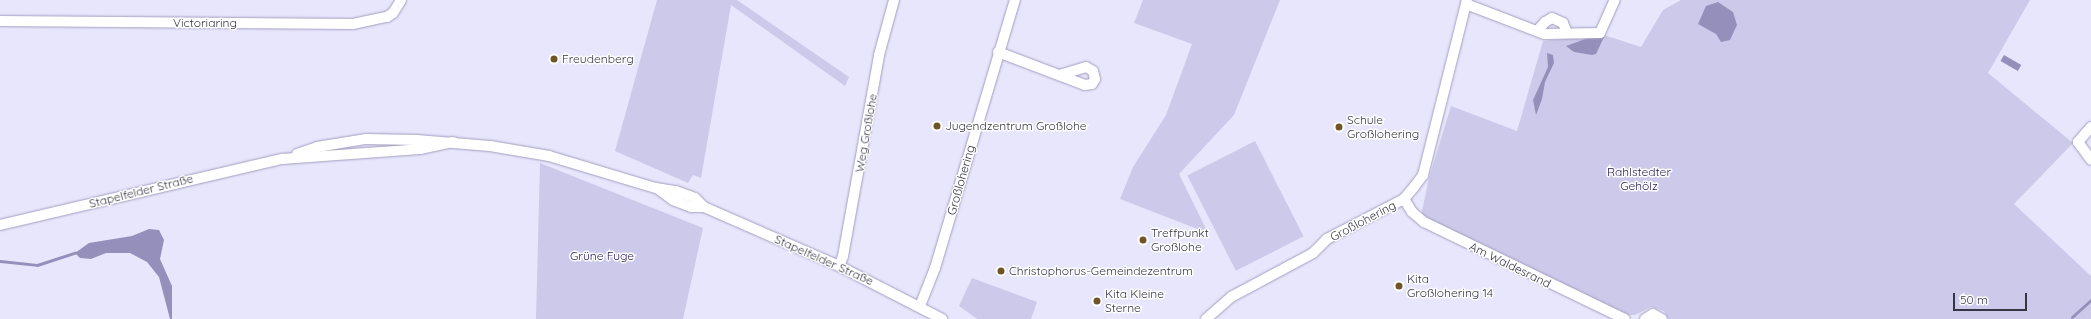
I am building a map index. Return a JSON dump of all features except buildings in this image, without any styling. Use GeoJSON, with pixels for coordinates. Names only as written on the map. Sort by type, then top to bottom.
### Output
{"type":"FeatureCollection","features":[{"type":"Feature","properties":{"kind":"street","name":"Victoriaring"},"geometry":{"type":"LineString","coordinates":[[0,21],[357,24],[387,17],[393,13],[401,0]]}},
{"type":"Feature","properties":{"kind":"street","name":"Weg Großlohe"},"geometry":{"type":"LineString","coordinates":[[839,266],[846,241],[879,55],[894,0]]}},
{"type":"Feature","properties":{"kind":"street","name":"Großlohering"},"geometry":{"type":"LineString","coordinates":[[920,306],[935,268],[998,52],[1015,0]]}},
{"type":"Feature","properties":{"kind":"street"},"geometry":{"type":"LineString","coordinates":[[1466,2],[1544,34],[1600,32],[1615,0]]}},
{"type":"Feature","properties":{"kind":"street","name":"Großlohering"},"geometry":{"type":"LineString","coordinates":[[1206,319],[1231,297],[1313,253],[1327,239],[1404,199],[1423,175],[1466,2]]}},
{"type":"Feature","properties":{"kind":"street"},"geometry":{"type":"LineString","coordinates":[[1537,31],[1545,22],[1556,19],[1563,23],[1567,33]]}},
{"type":"Feature","properties":{"kind":"street"},"geometry":{"type":"LineString","coordinates":[[998,52],[1060,75]]}},
{"type":"Feature","properties":{"kind":"street"},"geometry":{"type":"LineString","coordinates":[[2091,127],[2078,142],[2091,160]]}},
{"type":"Feature","properties":{"kind":"street","name":"Stapelfelder Straße"},"geometry":{"type":"LineString","coordinates":[[0,225],[282,159],[317,147],[366,139],[453,142],[549,156],[656,188],[677,202],[691,207],[704,207],[839,266],[920,306],[942,319]]}},
{"type":"Feature","properties":{"kind":"street","name":"Stapelfelder Straße"},"geometry":{"type":"LineString","coordinates":[[282,159],[420,149],[453,142]]}},
{"type":"Feature","properties":{"kind":"street","name":"Am Waldesrand"},"geometry":{"type":"LineString","coordinates":[[1404,199],[1412,212],[1424,222],[1625,319]]}},
{"type":"Feature","properties":{"kind":"street"},"geometry":{"type":"LineString","coordinates":[[1645,319],[1653,314],[1662,319]]}},
{"type":"Feature","properties":{"kind":"green space"},"geometry":{"type":"Polygon","coordinates":[[[657,0],[737,0],[849,77],[845,86],[731,5],[701,178],[693,175],[688,183],[615,151],[657,0]]]}},
{"type":"Feature","properties":{"kind":"green space"},"geometry":{"type":"Polygon","coordinates":[[[1143,0],[1280,0],[1234,115],[1179,174],[1208,233],[1120,199],[1133,167],[1166,115],[1192,44],[1134,23],[1143,0]]]}},
{"type":"Feature","properties":{"kind":"green space","name":"Rahlstedter Gehölz"},"geometry":{"type":"Polygon","coordinates":[[[1681,0],[2030,0],[1988,73],[2073,143],[2014,204],[2091,276],[2091,319],[1668,319],[1664,311],[1651,307],[1635,315],[1628,315],[1421,216],[1429,178],[1451,106],[1517,131],[1543,41],[1604,35],[1641,47],[1663,10],[1681,0]]]}},
{"type":"Feature","properties":{"kind":"green space"},"geometry":{"type":"Polygon","coordinates":[[[1255,141],[1304,236],[1236,271],[1187,176],[1255,141]]]}},
{"type":"Feature","properties":{"kind":"green space","name":"Grüne Fuge"},"geometry":{"type":"Polygon","coordinates":[[[540,163],[703,228],[683,319],[536,319],[540,163]]]}},
{"type":"Feature","properties":{"kind":"green space"},"geometry":{"type":"Polygon","coordinates":[[[972,278],[1037,302],[1031,319],[977,319],[959,306],[972,278]]]}},
{"type":"Feature","properties":{"kind":"shaded area"},"geometry":{"type":"Polygon","coordinates":[[[1718,2],[1733,12],[1737,25],[1730,40],[1721,42],[1716,34],[1698,24],[1706,6],[1718,2]]]}},
{"type":"Feature","properties":{"kind":"shaded area"},"geometry":{"type":"Polygon","coordinates":[[[1604,37],[1596,54],[1592,55],[1574,52],[1566,46],[1588,38],[1604,37]]]}},
{"type":"Feature","properties":{"kind":"shaded area"},"geometry":{"type":"Polygon","coordinates":[[[1547,53],[1553,55],[1554,63],[1545,82],[1542,99],[1536,115],[1533,100],[1548,67],[1547,53]]]}},
{"type":"Feature","properties":{"kind":"shaded area"},"geometry":{"type":"Polygon","coordinates":[[[2004,55],[2021,65],[2018,71],[2000,61],[2004,55]]]}},
{"type":"Feature","properties":{"kind":"shaded area"},"geometry":{"type":"Polygon","coordinates":[[[149,229],[159,230],[164,240],[160,259],[172,286],[172,319],[170,319],[159,277],[147,262],[130,253],[106,253],[91,259],[80,258],[75,253],[89,243],[132,236],[149,229]]]}},
{"type":"Feature","properties":{"kind":"waterway"},"geometry":{"type":"LineString","coordinates":[[0,261],[37,265],[75,253]]}},
{"type":"Feature","properties":{"kind":"waterway"},"geometry":{"type":"LineString","coordinates":[[2072,317],[2091,300]]}},
{"type":"Feature","properties":{"kind":"place","name":"Freudenberg"},"geometry":{"type":"Point","coordinates":[554,59]}},
{"type":"Feature","properties":{"kind":"place","name":"Jugendzentrum Großlohe"},"geometry":{"type":"Point","coordinates":[937,126]}},
{"type":"Feature","properties":{"kind":"place","name":"Schule Großlohering"},"geometry":{"type":"Point","coordinates":[1339,127]}},
{"type":"Feature","properties":{"kind":"place","name":"Treffpunkt Großlohe"},"geometry":{"type":"Point","coordinates":[1143,240]}},
{"type":"Feature","properties":{"kind":"place","name":"Christophorus-Gemeindezentrum"},"geometry":{"type":"Point","coordinates":[1001,271]}},
{"type":"Feature","properties":{"kind":"place","name":"Kita Großlohering 14"},"geometry":{"type":"Point","coordinates":[1399,286]}},
{"type":"Feature","properties":{"kind":"place","name":"Kita Kleine Sterne"},"geometry":{"type":"Point","coordinates":[1097,301]}}]}
